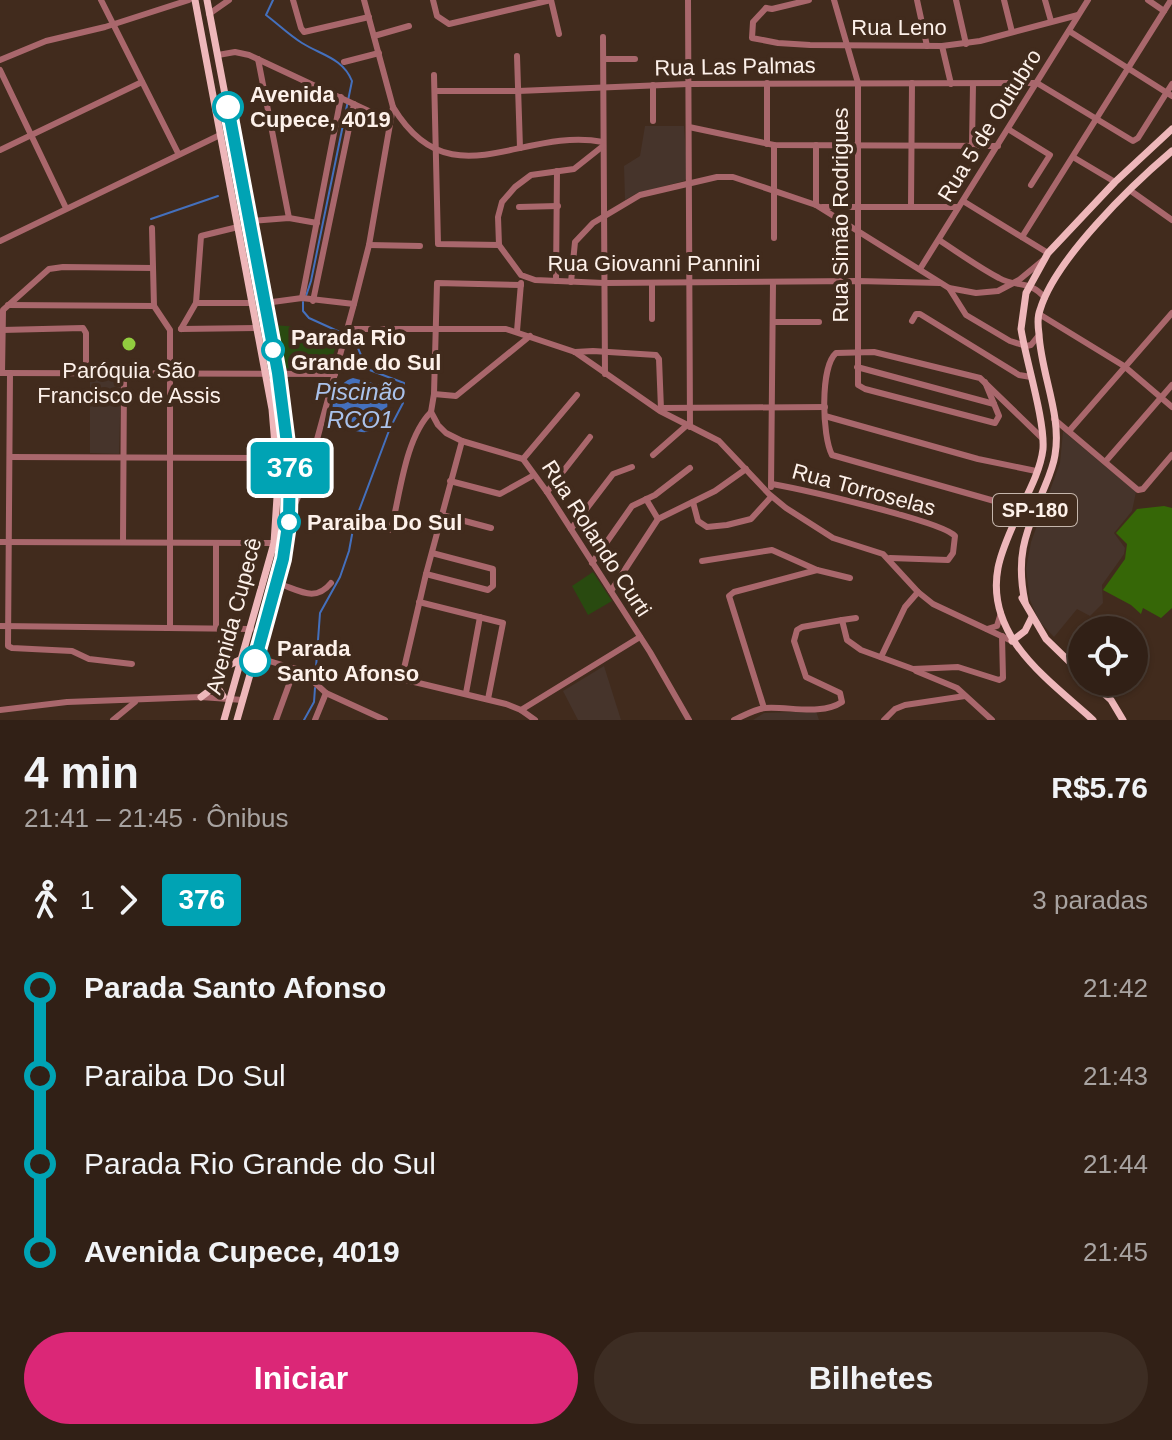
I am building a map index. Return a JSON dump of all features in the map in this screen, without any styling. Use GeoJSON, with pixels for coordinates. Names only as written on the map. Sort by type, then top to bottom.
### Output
{"type":"FeatureCollection","features":[{"type":"Feature","properties":{"kind":"main road","name":"Avenida Cupecê"},"geometry":{"type":"LineString","coordinates":[[192,0],[257,328],[277,459],[274,543],[242,659],[227,697],[224,720]]}},
{"type":"Feature","properties":{"kind":"main road","name":"Avenida Cupecê"},"geometry":{"type":"LineString","coordinates":[[207,0],[278,373],[289,458],[289,518],[277,583],[237,720]]}},
{"type":"Feature","properties":{"kind":"main road"},"geometry":{"type":"LineString","coordinates":[[1093,720],[1032,665],[1012,641],[1001,613],[997,578],[1001,556],[1042,456],[1043,439],[1021,329],[1022,310],[1029,285],[1048,253],[1115,182],[1172,129]]}},
{"type":"Feature","properties":{"kind":"main road"},"geometry":{"type":"LineString","coordinates":[[1054,419],[1039,335],[1039,314],[1045,298],[1062,268],[1087,236],[1172,151]]}},
{"type":"Feature","properties":{"kind":"main road","name":"SP-180"},"geometry":{"type":"LineString","coordinates":[[1054,419],[1054,461],[1021,550],[1019,574],[1032,617],[1054,648],[1068,661]]}},
{"type":"Feature","properties":{"kind":"main road"},"geometry":{"type":"LineString","coordinates":[[1001,556],[1015,560],[1019,592],[1025,602]]}},
{"type":"Feature","properties":{"kind":"main road"},"geometry":{"type":"LineString","coordinates":[[1012,641],[1025,631],[1032,617]]}},
{"type":"Feature","properties":{"kind":"main road"},"geometry":{"type":"LineString","coordinates":[[201,697],[209,691],[222,667],[242,659]]}},
{"type":"Feature","properties":{"kind":"main road"},"geometry":{"type":"LineString","coordinates":[[213,680],[227,697]]}},
{"type":"Feature","properties":{"kind":"main road"},"geometry":{"type":"LineString","coordinates":[[1107,696],[1123,720]]}},
{"type":"Feature","properties":{"kind":"street"},"geometry":{"type":"LineString","coordinates":[[101,0],[178,153]]}},
{"type":"Feature","properties":{"kind":"street"},"geometry":{"type":"LineString","coordinates":[[0,60],[46,41],[113,25],[192,0]]}},
{"type":"Feature","properties":{"kind":"street"},"geometry":{"type":"LineString","coordinates":[[209,14],[229,0]]}},
{"type":"Feature","properties":{"kind":"street"},"geometry":{"type":"LineString","coordinates":[[293,0],[304,32],[369,17]]}},
{"type":"Feature","properties":{"kind":"street"},"geometry":{"type":"LineString","coordinates":[[364,0],[393,107],[420,139],[437,151],[483,155],[560,139],[603,144]]}},
{"type":"Feature","properties":{"kind":"street"},"geometry":{"type":"LineString","coordinates":[[433,0],[437,16],[449,24],[551,0],[559,34]]}},
{"type":"Feature","properties":{"kind":"street"},"geometry":{"type":"LineString","coordinates":[[653,455],[688,426],[688,0]]}},
{"type":"Feature","properties":{"kind":"street"},"geometry":{"type":"LineString","coordinates":[[762,0],[766,8],[772,9],[809,0]]}},
{"type":"Feature","properties":{"kind":"street","name":"Rua Simão Rodrigues"},"geometry":{"type":"LineString","coordinates":[[834,0],[858,83],[858,385],[995,423],[999,418],[994,404]]}},
{"type":"Feature","properties":{"kind":"street"},"geometry":{"type":"LineString","coordinates":[[917,0],[927,46]]}},
{"type":"Feature","properties":{"kind":"street"},"geometry":{"type":"LineString","coordinates":[[956,0],[966,44]]}},
{"type":"Feature","properties":{"kind":"street"},"geometry":{"type":"LineString","coordinates":[[1004,0],[1012,32]]}},
{"type":"Feature","properties":{"kind":"street"},"geometry":{"type":"LineString","coordinates":[[1045,0],[1051,21]]}},
{"type":"Feature","properties":{"kind":"street","name":"Rua 5 de Outubro"},"geometry":{"type":"LineString","coordinates":[[920,269],[1088,0]]}},
{"type":"Feature","properties":{"kind":"street"},"geometry":{"type":"LineString","coordinates":[[1148,0],[1164,11]]}},
{"type":"Feature","properties":{"kind":"street"},"geometry":{"type":"LineString","coordinates":[[1022,237],[1171,0]]}},
{"type":"Feature","properties":{"kind":"street","name":"Rua Leno"},"geometry":{"type":"LineString","coordinates":[[766,8],[753,22],[752,38],[778,43],[966,44],[1078,15]]}},
{"type":"Feature","properties":{"kind":"street"},"geometry":{"type":"LineString","coordinates":[[374,36],[409,26]]}},
{"type":"Feature","properties":{"kind":"street"},"geometry":{"type":"LineString","coordinates":[[1069,31],[1169,95]]}},
{"type":"Feature","properties":{"kind":"street"},"geometry":{"type":"LineString","coordinates":[[603,37],[605,374]]}},
{"type":"Feature","properties":{"kind":"street"},"geometry":{"type":"LineString","coordinates":[[942,46],[951,84]]}},
{"type":"Feature","properties":{"kind":"street"},"geometry":{"type":"LineString","coordinates":[[218,55],[235,52],[258,59],[390,121]]}},
{"type":"Feature","properties":{"kind":"street"},"geometry":{"type":"LineString","coordinates":[[344,62],[379,53]]}},
{"type":"Feature","properties":{"kind":"street"},"geometry":{"type":"LineString","coordinates":[[517,56],[520,148]]}},
{"type":"Feature","properties":{"kind":"street"},"geometry":{"type":"LineString","coordinates":[[258,59],[289,218]]}},
{"type":"Feature","properties":{"kind":"street"},"geometry":{"type":"LineString","coordinates":[[604,59],[635,59]]}},
{"type":"Feature","properties":{"kind":"street"},"geometry":{"type":"LineString","coordinates":[[0,70],[66,208]]}},
{"type":"Feature","properties":{"kind":"street"},"geometry":{"type":"LineString","coordinates":[[434,75],[438,244],[499,245],[499,210],[507,195],[531,175],[580,167],[603,144]]}},
{"type":"Feature","properties":{"kind":"street"},"geometry":{"type":"LineString","coordinates":[[0,150],[142,82]]}},
{"type":"Feature","properties":{"kind":"street"},"geometry":{"type":"LineString","coordinates":[[767,83],[774,238]]}},
{"type":"Feature","properties":{"kind":"street"},"geometry":{"type":"LineString","coordinates":[[911,205],[912,83]]}},
{"type":"Feature","properties":{"kind":"street"},"geometry":{"type":"LineString","coordinates":[[1037,83],[1129,141],[1138,138],[1169,95],[1172,84]]}},
{"type":"Feature","properties":{"kind":"street","name":"Rua Las Palmas"},"geometry":{"type":"LineString","coordinates":[[435,91],[688,84],[1037,83]]}},
{"type":"Feature","properties":{"kind":"street"},"geometry":{"type":"LineString","coordinates":[[972,145],[973,84]]}},
{"type":"Feature","properties":{"kind":"street"},"geometry":{"type":"LineString","coordinates":[[653,85],[653,121]]}},
{"type":"Feature","properties":{"kind":"street"},"geometry":{"type":"LineString","coordinates":[[302,298],[342,98]]}},
{"type":"Feature","properties":{"kind":"street"},"geometry":{"type":"LineString","coordinates":[[312,300],[353,103]]}},
{"type":"Feature","properties":{"kind":"street"},"geometry":{"type":"LineString","coordinates":[[289,518],[307,476],[348,329],[369,245],[393,107]]}},
{"type":"Feature","properties":{"kind":"street"},"geometry":{"type":"LineString","coordinates":[[689,127],[770,144],[998,146]]}},
{"type":"Feature","properties":{"kind":"street"},"geometry":{"type":"LineString","coordinates":[[1008,129],[1050,156],[1031,185]]}},
{"type":"Feature","properties":{"kind":"street"},"geometry":{"type":"LineString","coordinates":[[0,241],[220,135]]}},
{"type":"Feature","properties":{"kind":"street"},"geometry":{"type":"LineString","coordinates":[[816,145],[818,206]]}},
{"type":"Feature","properties":{"kind":"street"},"geometry":{"type":"LineString","coordinates":[[1073,157],[1115,182]]}},
{"type":"Feature","properties":{"kind":"street"},"geometry":{"type":"LineString","coordinates":[[556,281],[557,171]]}},
{"type":"Feature","properties":{"kind":"street"},"geometry":{"type":"LineString","coordinates":[[571,282],[575,242],[585,229],[640,195],[690,182],[733,177],[818,206],[949,288],[986,293],[1023,283],[1045,298]]}},
{"type":"Feature","properties":{"kind":"street"},"geometry":{"type":"LineString","coordinates":[[1131,191],[1172,220]]}},
{"type":"Feature","properties":{"kind":"street"},"geometry":{"type":"LineString","coordinates":[[818,206],[961,204],[1048,253]]}},
{"type":"Feature","properties":{"kind":"street"},"geometry":{"type":"LineString","coordinates":[[519,207],[558,206]]}},
{"type":"Feature","properties":{"kind":"street"},"geometry":{"type":"LineString","coordinates":[[250,221],[289,218],[317,223]]}},
{"type":"Feature","properties":{"kind":"street"},"geometry":{"type":"LineString","coordinates":[[181,329],[196,303],[201,236],[238,227]]}},
{"type":"Feature","properties":{"kind":"street"},"geometry":{"type":"LineString","coordinates":[[152,228],[154,306],[170,330],[170,626]]}},
{"type":"Feature","properties":{"kind":"street"},"geometry":{"type":"LineString","coordinates":[[939,240],[999,279],[1013,284]]}},
{"type":"Feature","properties":{"kind":"street"},"geometry":{"type":"LineString","coordinates":[[369,245],[420,246]]}},
{"type":"Feature","properties":{"kind":"street","name":"Rua Giovanni Pannini"},"geometry":{"type":"LineString","coordinates":[[499,245],[521,275],[556,281],[940,283]]}},
{"type":"Feature","properties":{"kind":"street"},"geometry":{"type":"LineString","coordinates":[[1013,284],[1042,261]]}},
{"type":"Feature","properties":{"kind":"street"},"geometry":{"type":"LineString","coordinates":[[132,664],[86,658],[72,651],[8,646],[4,626],[7,607],[4,542],[9,510],[10,457],[2,312],[52,268],[153,268]]}},
{"type":"Feature","properties":{"kind":"street"},"geometry":{"type":"LineString","coordinates":[[517,331],[521,275]]}},
{"type":"Feature","properties":{"kind":"street"},"geometry":{"type":"LineString","coordinates":[[693,502],[698,521],[707,527],[751,519],[770,496],[773,282]]}},
{"type":"Feature","properties":{"kind":"street"},"geometry":{"type":"LineString","coordinates":[[391,530],[412,444],[420,425],[431,412],[437,283],[521,285]]}},
{"type":"Feature","properties":{"kind":"street"},"geometry":{"type":"LineString","coordinates":[[652,283],[652,319]]}},
{"type":"Feature","properties":{"kind":"street"},"geometry":{"type":"LineString","coordinates":[[949,288],[966,315],[1024,347],[1031,345],[1039,335]]}},
{"type":"Feature","properties":{"kind":"street"},"geometry":{"type":"LineString","coordinates":[[265,303],[302,298],[354,304]]}},
{"type":"Feature","properties":{"kind":"street"},"geometry":{"type":"LineString","coordinates":[[196,303],[252,303]]}},
{"type":"Feature","properties":{"kind":"street"},"geometry":{"type":"LineString","coordinates":[[8,305],[154,306]]}},
{"type":"Feature","properties":{"kind":"street"},"geometry":{"type":"LineString","coordinates":[[1070,430],[1172,313]]}},
{"type":"Feature","properties":{"kind":"street"},"geometry":{"type":"LineString","coordinates":[[912,321],[916,314],[920,314],[1019,375],[1031,377]]}},
{"type":"Feature","properties":{"kind":"street"},"geometry":{"type":"LineString","coordinates":[[1039,314],[1124,366],[1172,407]]}},
{"type":"Feature","properties":{"kind":"street"},"geometry":{"type":"LineString","coordinates":[[773,322],[819,322]]}},
{"type":"Feature","properties":{"kind":"street"},"geometry":{"type":"LineString","coordinates":[[2,330],[83,328],[86,333],[86,374]]}},
{"type":"Feature","properties":{"kind":"street"},"geometry":{"type":"LineString","coordinates":[[170,330],[257,328]]}},
{"type":"Feature","properties":{"kind":"street"},"geometry":{"type":"LineString","coordinates":[[348,329],[498,329],[517,331],[575,352],[688,426],[719,441],[770,496],[833,538],[875,550],[889,558],[918,592],[944,610],[1012,641]]}},
{"type":"Feature","properties":{"kind":"street"},"geometry":{"type":"LineString","coordinates":[[434,394],[456,396],[530,336]]}},
{"type":"Feature","properties":{"kind":"street"},"geometry":{"type":"LineString","coordinates":[[1016,518],[1009,508],[998,502],[833,456],[828,447],[825,416],[827,366],[831,356],[836,353],[858,351],[892,356],[980,378],[1043,439]]}},
{"type":"Feature","properties":{"kind":"street"},"geometry":{"type":"LineString","coordinates":[[575,352],[650,354],[659,359],[661,409]]}},
{"type":"Feature","properties":{"kind":"street"},"geometry":{"type":"LineString","coordinates":[[857,367],[994,404]]}},
{"type":"Feature","properties":{"kind":"street"},"geometry":{"type":"LineString","coordinates":[[4,373],[335,374]]}},
{"type":"Feature","properties":{"kind":"street"},"geometry":{"type":"LineString","coordinates":[[123,542],[124,374]]}},
{"type":"Feature","properties":{"kind":"street"},"geometry":{"type":"LineString","coordinates":[[985,382],[994,404]]}},
{"type":"Feature","properties":{"kind":"street"},"geometry":{"type":"LineString","coordinates":[[1106,461],[1172,385]]}},
{"type":"Feature","properties":{"kind":"street"},"geometry":{"type":"LineString","coordinates":[[523,459],[577,395]]}},
{"type":"Feature","properties":{"kind":"street"},"geometry":{"type":"LineString","coordinates":[[661,409],[825,407]]}},
{"type":"Feature","properties":{"kind":"street","name":"Rua Rolando Curti"},"geometry":{"type":"LineString","coordinates":[[431,412],[438,425],[453,437],[523,459],[611,591],[689,720]]}},
{"type":"Feature","properties":{"kind":"street"},"geometry":{"type":"LineString","coordinates":[[825,416],[978,459],[1036,471]]}},
{"type":"Feature","properties":{"kind":"street"},"geometry":{"type":"LineString","coordinates":[[1054,419],[1140,490],[1172,455]]}},
{"type":"Feature","properties":{"kind":"street"},"geometry":{"type":"LineString","coordinates":[[1056,431],[1063,425]]}},
{"type":"Feature","properties":{"kind":"street"},"geometry":{"type":"LineString","coordinates":[[453,437],[452,443],[458,453]]}},
{"type":"Feature","properties":{"kind":"street"},"geometry":{"type":"LineString","coordinates":[[547,492],[590,437]]}},
{"type":"Feature","properties":{"kind":"street"},"geometry":{"type":"LineString","coordinates":[[462,441],[402,675],[406,680],[466,693],[521,710],[535,720]]}},
{"type":"Feature","properties":{"kind":"street"},"geometry":{"type":"LineString","coordinates":[[10,457],[289,458]]}},
{"type":"Feature","properties":{"kind":"street"},"geometry":{"type":"LineString","coordinates":[[571,529],[615,472],[632,467]]}},
{"type":"Feature","properties":{"kind":"street"},"geometry":{"type":"LineString","coordinates":[[592,563],[642,501],[690,468]]}},
{"type":"Feature","properties":{"kind":"street"},"geometry":{"type":"LineString","coordinates":[[611,591],[656,522],[735,479],[746,469]]}},
{"type":"Feature","properties":{"kind":"street"},"geometry":{"type":"LineString","coordinates":[[450,481],[500,494],[534,475]]}},
{"type":"Feature","properties":{"kind":"street","name":"Rua Torroselas"},"geometry":{"type":"LineString","coordinates":[[772,484],[897,515],[949,530],[955,536],[953,556],[948,560],[889,558]]}},
{"type":"Feature","properties":{"kind":"street"},"geometry":{"type":"LineString","coordinates":[[642,501],[656,522]]}},
{"type":"Feature","properties":{"kind":"street"},"geometry":{"type":"LineString","coordinates":[[442,515],[491,528]]}},
{"type":"Feature","properties":{"kind":"street"},"geometry":{"type":"LineString","coordinates":[[4,542],[274,543]]}},
{"type":"Feature","properties":{"kind":"street"},"geometry":{"type":"LineString","coordinates":[[216,543],[216,628]]}},
{"type":"Feature","properties":{"kind":"street"},"geometry":{"type":"LineString","coordinates":[[702,561],[772,550],[817,570],[850,578]]}},
{"type":"Feature","properties":{"kind":"street"},"geometry":{"type":"LineString","coordinates":[[426,574],[488,590],[493,586],[493,569],[432,553]]}},
{"type":"Feature","properties":{"kind":"street"},"geometry":{"type":"LineString","coordinates":[[764,708],[729,596],[734,592],[817,570]]}},
{"type":"Feature","properties":{"kind":"street"},"geometry":{"type":"LineString","coordinates":[[277,583],[316,595],[323,593],[331,583]]}},
{"type":"Feature","properties":{"kind":"street"},"geometry":{"type":"LineString","coordinates":[[881,657],[905,607],[918,592]]}},
{"type":"Feature","properties":{"kind":"street"},"geometry":{"type":"LineString","coordinates":[[419,602],[504,625],[488,699]]}},
{"type":"Feature","properties":{"kind":"street"},"geometry":{"type":"LineString","coordinates":[[987,629],[997,626],[1001,613]]}},
{"type":"Feature","properties":{"kind":"street"},"geometry":{"type":"LineString","coordinates":[[466,693],[480,617]]}},
{"type":"Feature","properties":{"kind":"street"},"geometry":{"type":"LineString","coordinates":[[734,720],[764,708],[830,707],[841,704],[843,699],[837,691],[808,679],[793,637],[802,627],[856,618]]}},
{"type":"Feature","properties":{"kind":"street"},"geometry":{"type":"LineString","coordinates":[[842,620],[850,644],[950,684],[992,720]]}},
{"type":"Feature","properties":{"kind":"street"},"geometry":{"type":"LineString","coordinates":[[4,626],[251,629]]}},
{"type":"Feature","properties":{"kind":"street"},"geometry":{"type":"LineString","coordinates":[[913,669],[950,666],[1001,679],[1005,668],[1002,636]]}},
{"type":"Feature","properties":{"kind":"street"},"geometry":{"type":"LineString","coordinates":[[521,710],[640,637]]}},
{"type":"Feature","properties":{"kind":"street"},"geometry":{"type":"LineString","coordinates":[[256,657],[308,674],[326,693],[385,720]]}},
{"type":"Feature","properties":{"kind":"street"},"geometry":{"type":"LineString","coordinates":[[276,720],[295,668]]}},
{"type":"Feature","properties":{"kind":"street"},"geometry":{"type":"LineString","coordinates":[[315,720],[326,693]]}},
{"type":"Feature","properties":{"kind":"street"},"geometry":{"type":"LineString","coordinates":[[884,720],[895,709],[905,705],[965,696]]}},
{"type":"Feature","properties":{"kind":"street"},"geometry":{"type":"LineString","coordinates":[[0,710],[67,702],[201,697],[243,700]]}},
{"type":"Feature","properties":{"kind":"street"},"geometry":{"type":"LineString","coordinates":[[113,720],[137,701]]}},
{"type":"Feature","properties":{"kind":"shaded area"},"geometry":{"type":"Polygon","coordinates":[[[645,126],[684,126],[688,177],[684,181],[637,193],[625,200],[624,166],[640,156],[645,126]]]}},
{"type":"Feature","properties":{"kind":"shaded area"},"geometry":{"type":"Polygon","coordinates":[[[90,376],[121,378],[119,454],[90,453],[90,376]]]}},
{"type":"Feature","properties":{"kind":"shaded area"},"geometry":{"type":"Polygon","coordinates":[[[1063,431],[1136,492],[1132,511],[1114,533],[1125,548],[1102,585],[1103,603],[1090,616],[1077,609],[1068,616],[1054,637],[1039,621],[1030,600],[1026,569],[1031,542],[1060,463],[1063,431]]]}},
{"type":"Feature","properties":{"kind":"shaded area"},"geometry":{"type":"Polygon","coordinates":[[[604,666],[621,720],[578,720],[563,691],[604,666]]]}},
{"type":"Feature","properties":{"kind":"shaded area"},"geometry":{"type":"Polygon","coordinates":[[[816,711],[819,720],[753,720],[764,713],[816,711]]]}},
{"type":"Feature","properties":{"kind":"green space"},"geometry":{"type":"Polygon","coordinates":[[[273,325],[299,327],[338,340],[328,370],[283,368],[273,325]]]}},
{"type":"Feature","properties":{"kind":"green space"},"geometry":{"type":"Polygon","coordinates":[[[1172,508],[1172,608],[1161,618],[1143,608],[1141,614],[1103,590],[1125,559],[1127,544],[1116,533],[1137,509],[1172,508]]]}},
{"type":"Feature","properties":{"kind":"green space"},"geometry":{"type":"Polygon","coordinates":[[[593,572],[612,601],[588,615],[572,586],[593,572]]]}},
{"type":"Feature","properties":{"kind":"water","name":"Piscinão RCO1"},"geometry":{"type":"Polygon","coordinates":[[[353,378],[380,385],[387,397],[387,412],[374,430],[361,432],[341,427],[333,415],[336,392],[353,378]]]}},
{"type":"Feature","properties":{"kind":"waterway"},"geometry":{"type":"LineString","coordinates":[[273,0],[266,15],[297,40],[337,62],[352,81],[306,296]]}},
{"type":"Feature","properties":{"kind":"waterway"},"geometry":{"type":"LineString","coordinates":[[151,219],[218,196]]}},
{"type":"Feature","properties":{"kind":"waterway"},"geometry":{"type":"LineString","coordinates":[[303,302],[303,311],[309,318],[342,333]]}},
{"type":"Feature","properties":{"kind":"waterway"},"geometry":{"type":"LineString","coordinates":[[315,681],[320,613],[340,577],[354,524],[390,428],[403,403],[404,383],[367,369],[354,339]]}},
{"type":"Feature","properties":{"kind":"waterway"},"geometry":{"type":"LineString","coordinates":[[304,720],[314,702],[315,688]]}},
{"type":"Feature","properties":{"kind":"bus line","name":"376"},"geometry":{"type":"LineString","coordinates":[[228,107],[278,373],[290,467],[289,518],[283,559],[255,661]]}},
{"type":"Feature","properties":{"kind":"place","name":"Avenida Cupece, 4019"},"geometry":{"type":"Point","coordinates":[228,107]}},
{"type":"Feature","properties":{"kind":"place","name":"Paróquia São Francisco de Assis"},"geometry":{"type":"Point","coordinates":[129,344]}},
{"type":"Feature","properties":{"kind":"place","name":"Parada Rio Grande do Sul"},"geometry":{"type":"Point","coordinates":[273,350]}},
{"type":"Feature","properties":{"kind":"place","name":"Paraiba Do Sul"},"geometry":{"type":"Point","coordinates":[289,522]}},
{"type":"Feature","properties":{"kind":"place","name":"Parada Santo Afonso"},"geometry":{"type":"Point","coordinates":[255,661]}}]}
